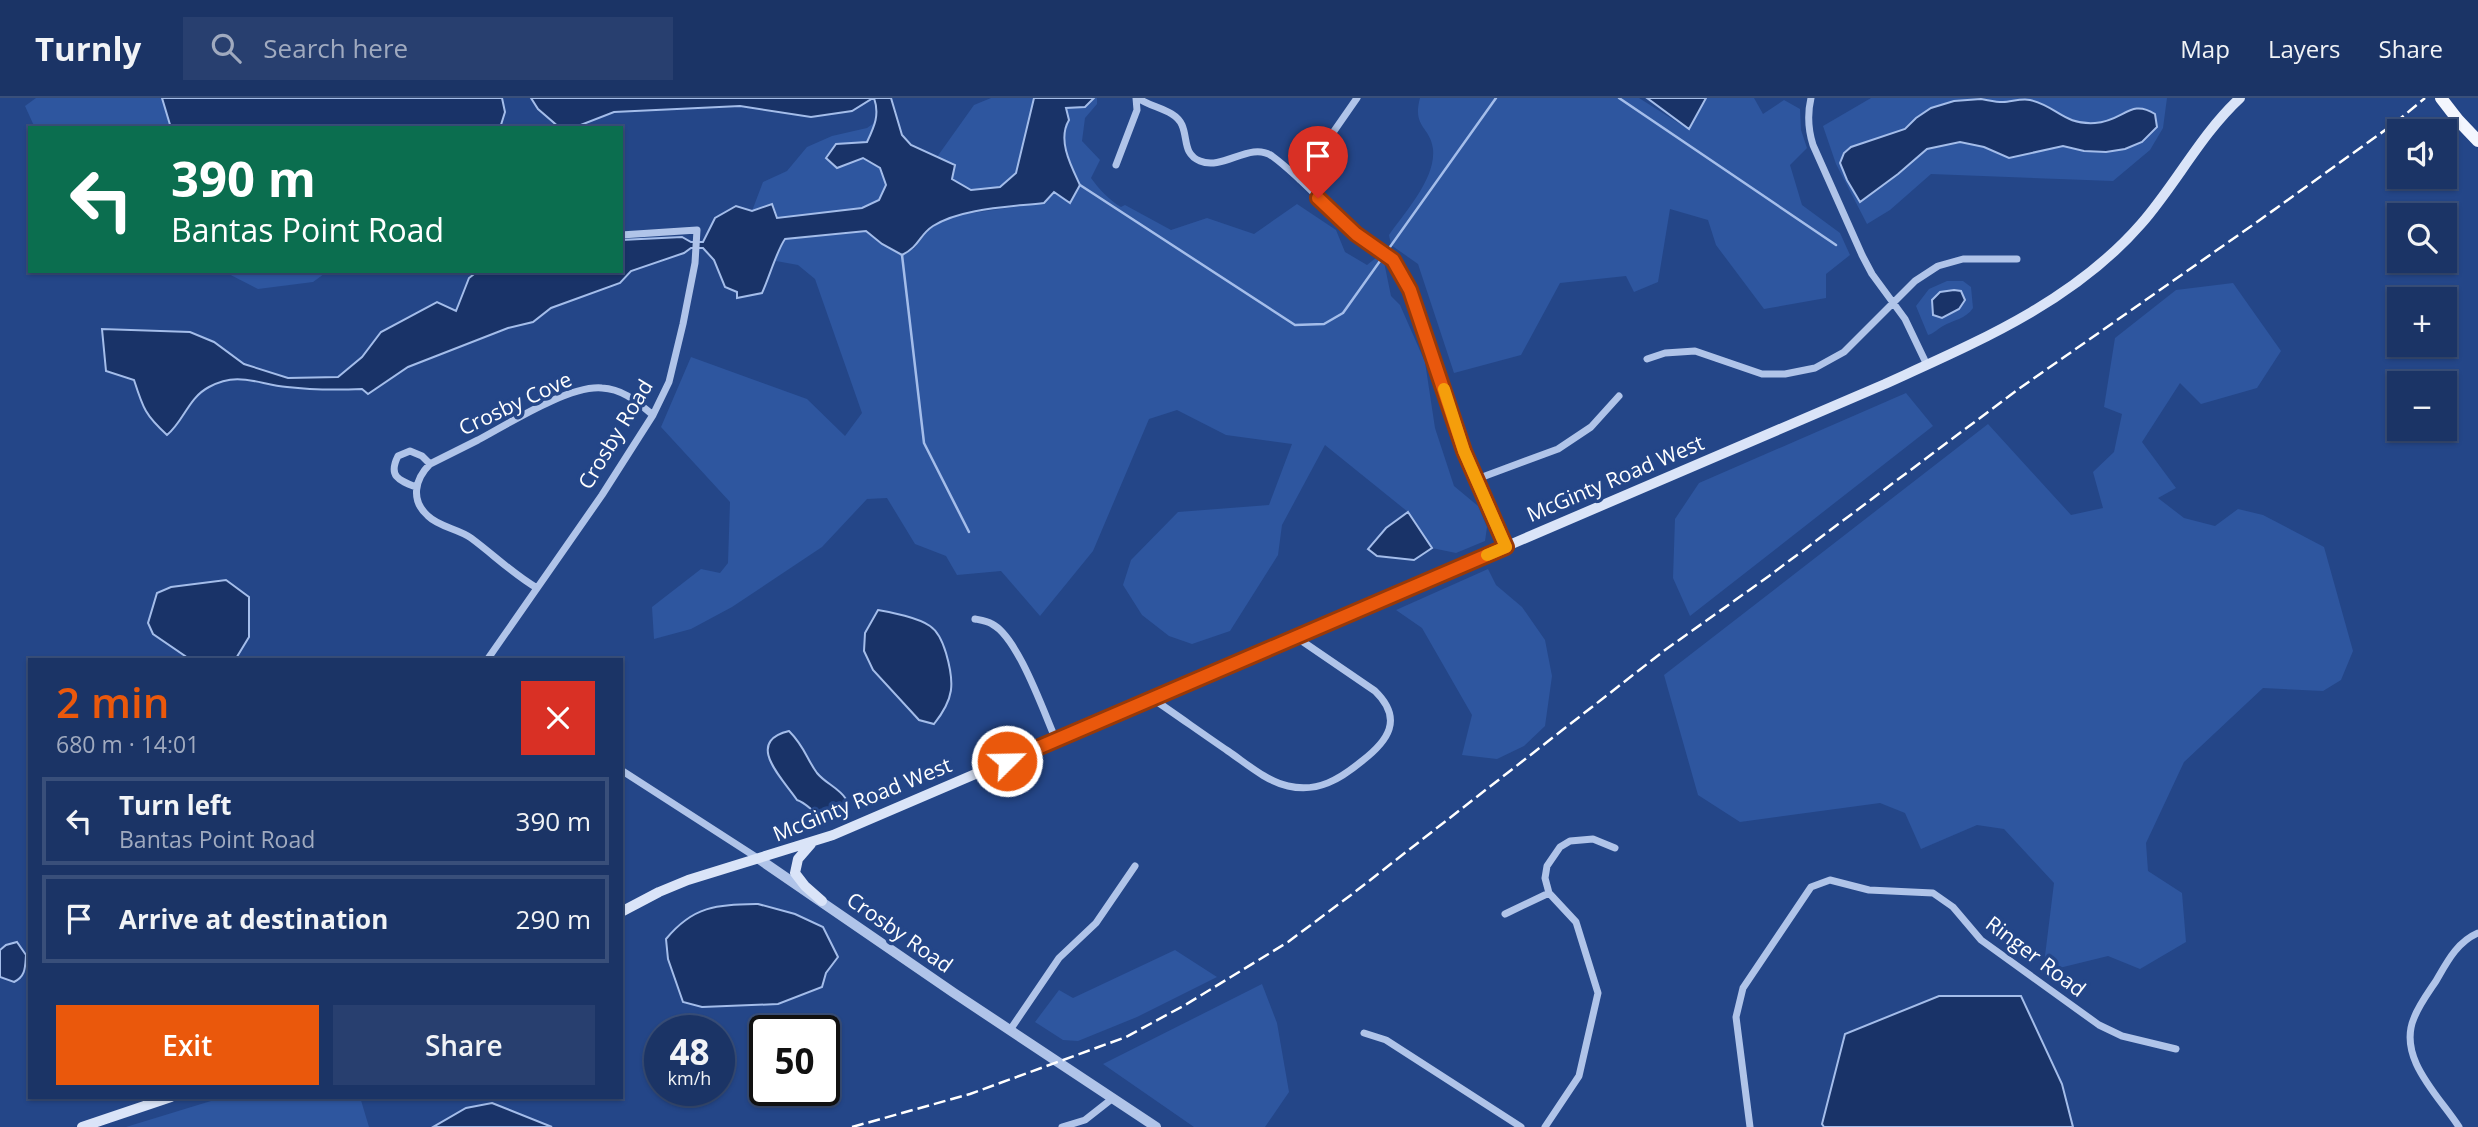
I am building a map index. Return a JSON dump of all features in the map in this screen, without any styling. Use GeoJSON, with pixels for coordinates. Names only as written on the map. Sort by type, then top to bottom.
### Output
{"type":"FeatureCollection","features":[{"type":"Feature","properties":{"kind":"main road","name":"McGinty Road West"},"geometry":{"type":"LineString","coordinates":[[623,911],[688,880],[815,841],[1056,740],[1927,365],[2001,330],[2072,287],[2105,260],[2141,224],[2208,134],[2237,101]]}},
{"type":"Feature","properties":{"kind":"main road"},"geometry":{"type":"LineString","coordinates":[[2445,103],[2478,142]]}},
{"type":"Feature","properties":{"kind":"main road"},"geometry":{"type":"LineString","coordinates":[[815,841],[801,854],[794,869],[799,880],[822,901]]}},
{"type":"Feature","properties":{"kind":"main road"},"geometry":{"type":"LineString","coordinates":[[82,1127],[165,1099]]}},
{"type":"Feature","properties":{"kind":"street"},"geometry":{"type":"LineString","coordinates":[[1116,165],[1137,110],[1137,98]]}},
{"type":"Feature","properties":{"kind":"street"},"geometry":{"type":"LineString","coordinates":[[1137,98],[1147,105],[1163,109],[1182,125],[1185,145],[1189,153],[1200,162],[1213,163],[1258,151],[1269,154],[1356,234],[1393,260],[1414,302],[1464,451],[1506,547]]}},
{"type":"Feature","properties":{"kind":"street"},"geometry":{"type":"LineString","coordinates":[[1300,180],[1357,98]]}},
{"type":"Feature","properties":{"kind":"street"},"geometry":{"type":"LineString","coordinates":[[1811,98],[1808,129],[1813,145],[1862,255],[1905,319],[1927,365]]}},
{"type":"Feature","properties":{"kind":"street","name":"Crosby Road"},"geometry":{"type":"LineString","coordinates":[[488,658],[602,495],[653,415],[669,382],[683,324],[697,230],[623,235]]}},
{"type":"Feature","properties":{"kind":"street"},"geometry":{"type":"LineString","coordinates":[[1647,359],[1695,351],[1762,374],[1785,374],[1815,368],[1844,352],[1915,281],[1938,265],[1963,259],[2017,259]]}},
{"type":"Feature","properties":{"kind":"street","name":"Crosby Cove"},"geometry":{"type":"LineString","coordinates":[[430,464],[508,422],[580,390],[601,387],[617,391],[630,396],[653,415]]}},
{"type":"Feature","properties":{"kind":"street"},"geometry":{"type":"LineString","coordinates":[[1477,479],[1558,449],[1591,427],[1619,396]]}},
{"type":"Feature","properties":{"kind":"street"},"geometry":{"type":"LineString","coordinates":[[416,487],[395,476],[393,466],[398,456],[410,451],[422,456],[430,464],[420,473],[416,487],[417,502],[429,517],[470,537],[494,558],[537,588]]}},
{"type":"Feature","properties":{"kind":"street"},"geometry":{"type":"LineString","coordinates":[[975,618],[993,624],[1006,636],[1027,672],[1056,740]]}},
{"type":"Feature","properties":{"kind":"street"},"geometry":{"type":"LineString","coordinates":[[1153,699],[1277,783],[1306,788],[1335,780],[1378,749],[1385,741],[1391,719],[1383,699],[1375,691],[1296,637]]}},
{"type":"Feature","properties":{"kind":"street","name":"Crosby Road"},"geometry":{"type":"LineString","coordinates":[[623,771],[822,901],[1156,1127]]}},
{"type":"Feature","properties":{"kind":"street"},"geometry":{"type":"LineString","coordinates":[[1545,1127],[1579,1076],[1598,993],[1576,922],[1549,893],[1545,878],[1547,866],[1560,847],[1570,841],[1593,839],[1615,848]]}},
{"type":"Feature","properties":{"kind":"street"},"geometry":{"type":"LineString","coordinates":[[1010,1030],[1059,958],[1096,923],[1135,866]]}},
{"type":"Feature","properties":{"kind":"street","name":"Ringer Road"},"geometry":{"type":"LineString","coordinates":[[1751,1127],[1736,1017],[1743,988],[1811,887],[1830,880],[1869,890],[1933,893],[1953,907],[1981,940],[2099,1025],[2122,1036],[2176,1049]]}},
{"type":"Feature","properties":{"kind":"street"},"geometry":{"type":"LineString","coordinates":[[1505,914],[1549,893]]}},
{"type":"Feature","properties":{"kind":"street"},"geometry":{"type":"LineString","coordinates":[[2459,1127],[2415,1062],[2410,1034],[2413,1019],[2451,955],[2466,940],[2478,933]]}},
{"type":"Feature","properties":{"kind":"street"},"geometry":{"type":"LineString","coordinates":[[1364,1033],[1386,1040],[1521,1127]]}},
{"type":"Feature","properties":{"kind":"street"},"geometry":{"type":"LineString","coordinates":[[1062,1127],[1085,1120],[1113,1098]]}},
{"type":"Feature","properties":{"kind":"shaded area"},"geometry":{"type":"Polygon","coordinates":[[[36,98],[162,98],[170,126],[34,126],[25,106],[36,98]]]}},
{"type":"Feature","properties":{"kind":"shaded area"},"geometry":{"type":"Polygon","coordinates":[[[162,98],[502,98],[505,112],[501,126],[170,126],[162,98]]]}},
{"type":"Feature","properties":{"kind":"shaded area"},"geometry":{"type":"Polygon","coordinates":[[[531,98],[873,98],[852,111],[811,117],[740,106],[614,112],[578,126],[558,126],[538,109],[531,98]]]}},
{"type":"Feature","properties":{"kind":"shaded area"},"geometry":{"type":"Polygon","coordinates":[[[874,98],[891,98],[902,135],[911,145],[955,165],[952,179],[971,190],[1000,187],[1016,173],[1034,98],[1094,98],[1085,107],[1066,108],[1069,120],[1064,136],[1065,144],[1080,185],[1070,203],[1054,192],[1044,203],[986,209],[944,220],[928,229],[912,248],[902,255],[866,231],[785,239],[762,293],[737,298],[737,292],[725,287],[714,260],[703,248],[691,248],[684,253],[631,271],[620,283],[551,308],[533,322],[508,328],[408,367],[368,394],[362,389],[296,388],[239,379],[219,382],[196,397],[167,435],[146,410],[134,380],[106,371],[102,329],[190,332],[214,342],[244,364],[288,378],[338,377],[362,357],[381,332],[437,302],[456,311],[469,278],[475,273],[623,273],[623,240],[682,237],[691,242],[703,242],[715,218],[736,206],[752,211],[772,204],[777,218],[862,208],[879,200],[886,185],[880,168],[863,158],[837,168],[826,158],[836,144],[867,142],[874,126],[874,98]]]}},
{"type":"Feature","properties":{"kind":"shaded area"},"geometry":{"type":"Polygon","coordinates":[[[991,98],[1034,98],[1016,173],[1000,187],[970,190],[952,179],[955,165],[937,157],[974,105],[991,98]]]}},
{"type":"Feature","properties":{"kind":"shaded area"},"geometry":{"type":"Polygon","coordinates":[[[1097,98],[1097,104],[1085,118],[1082,141],[1100,160],[1091,178],[1121,207],[1125,205],[1171,230],[1207,218],[1254,234],[1297,204],[1336,230],[1345,252],[1367,265],[1377,257],[1384,262],[1391,296],[1400,305],[1425,362],[1435,428],[1454,486],[1478,506],[1487,527],[1485,541],[1456,553],[1432,548],[1408,512],[1325,445],[1282,525],[1278,555],[1230,631],[1192,644],[1169,636],[1142,615],[1123,585],[1131,560],[1178,512],[1269,505],[1292,444],[1226,435],[1177,410],[1149,419],[1093,551],[1040,616],[1001,571],[957,575],[946,556],[915,544],[887,498],[867,499],[822,547],[732,607],[691,629],[654,639],[652,607],[701,569],[720,573],[728,563],[730,502],[661,427],[691,357],[807,399],[845,436],[862,413],[815,279],[798,265],[776,261],[778,248],[785,239],[866,231],[882,244],[914,249],[930,227],[951,216],[1043,203],[1054,191],[1080,185],[1066,147],[1066,107],[1097,98]]]}},
{"type":"Feature","properties":{"kind":"shaded area"},"geometry":{"type":"Polygon","coordinates":[[[1420,98],[1639,98],[1688,129],[1706,98],[1754,98],[1763,114],[1784,100],[1800,109],[1801,130],[1807,148],[1790,165],[1802,205],[1840,233],[1850,255],[1826,274],[1826,298],[1764,309],[1716,245],[1708,220],[1670,209],[1658,282],[1634,292],[1626,276],[1560,283],[1521,355],[1454,373],[1418,264],[1391,245],[1389,235],[1418,195],[1433,160],[1431,141],[1418,115],[1420,98]]]}},
{"type":"Feature","properties":{"kind":"shaded area"},"geometry":{"type":"Polygon","coordinates":[[[1647,98],[1706,98],[1689,129],[1647,98]]]}},
{"type":"Feature","properties":{"kind":"shaded area"},"geometry":{"type":"Polygon","coordinates":[[[1871,98],[2167,98],[2163,128],[2150,150],[2113,181],[1931,174],[1890,210],[1867,224],[1836,164],[1823,126],[1871,98]]]}},
{"type":"Feature","properties":{"kind":"shaded area"},"geometry":{"type":"Polygon","coordinates":[[[1981,99],[2003,102],[2030,100],[2084,123],[2105,121],[2139,108],[2155,114],[2157,127],[2142,142],[2125,149],[2106,152],[2063,146],[2009,158],[1984,147],[1960,142],[1927,149],[1860,202],[1840,163],[1844,153],[1851,147],[1905,129],[1931,108],[1954,101],[1981,99]]]}},
{"type":"Feature","properties":{"kind":"shaded area"},"geometry":{"type":"Polygon","coordinates":[[[877,121],[867,142],[836,144],[880,168],[886,185],[879,200],[862,208],[776,218],[772,204],[752,211],[763,182],[787,171],[807,147],[832,136],[867,128],[877,121]]]}},
{"type":"Feature","properties":{"kind":"shaded area"},"geometry":{"type":"Polygon","coordinates":[[[227,273],[325,273],[313,282],[258,289],[227,273]]]}},
{"type":"Feature","properties":{"kind":"shaded area"},"geometry":{"type":"Polygon","coordinates":[[[1947,281],[1963,281],[1971,287],[1973,308],[1963,317],[1928,335],[1916,306],[1929,289],[1947,281]]]}},
{"type":"Feature","properties":{"kind":"shaded area"},"geometry":{"type":"Polygon","coordinates":[[[2233,283],[2281,351],[2257,388],[2201,404],[2180,383],[2142,442],[2176,488],[2158,498],[2184,518],[2215,526],[2238,509],[2263,515],[2324,547],[2353,651],[2341,680],[2323,691],[2263,688],[2184,762],[2146,843],[2148,871],[2182,893],[2186,942],[2140,969],[2108,956],[2043,972],[2054,883],[2004,829],[1977,825],[1921,849],[1905,813],[1880,803],[1740,822],[1698,795],[1664,675],[1988,424],[2071,515],[2103,508],[2093,472],[2114,452],[2122,414],[2104,407],[2115,338],[2176,290],[2233,283]]]}},
{"type":"Feature","properties":{"kind":"shaded area"},"geometry":{"type":"Polygon","coordinates":[[[1961,291],[1965,300],[1959,309],[1942,318],[1933,315],[1932,300],[1940,292],[1961,291]]]}},
{"type":"Feature","properties":{"kind":"shaded area"},"geometry":{"type":"Polygon","coordinates":[[[1906,393],[1933,426],[1690,616],[1673,578],[1675,519],[1699,483],[1906,393]]]}},
{"type":"Feature","properties":{"kind":"shaded area"},"geometry":{"type":"Polygon","coordinates":[[[1408,512],[1432,548],[1414,560],[1377,556],[1368,549],[1386,528],[1408,512]]]}},
{"type":"Feature","properties":{"kind":"shaded area"},"geometry":{"type":"Polygon","coordinates":[[[1488,569],[1496,585],[1522,607],[1545,640],[1552,676],[1545,726],[1524,746],[1497,759],[1462,755],[1472,715],[1422,628],[1396,610],[1488,569]]]}},
{"type":"Feature","properties":{"kind":"shaded area"},"geometry":{"type":"Polygon","coordinates":[[[226,580],[249,597],[249,637],[236,658],[188,658],[153,634],[148,623],[157,593],[171,587],[226,580]]]}},
{"type":"Feature","properties":{"kind":"shaded area"},"geometry":{"type":"Polygon","coordinates":[[[878,610],[925,623],[933,628],[940,638],[949,664],[951,691],[946,707],[934,724],[919,720],[873,670],[864,651],[865,633],[878,610]]]}},
{"type":"Feature","properties":{"kind":"shaded area"},"geometry":{"type":"Polygon","coordinates":[[[789,731],[799,742],[817,773],[846,799],[842,809],[833,816],[826,819],[797,800],[771,762],[769,744],[776,736],[789,731]]]}},
{"type":"Feature","properties":{"kind":"shaded area"},"geometry":{"type":"Polygon","coordinates":[[[758,904],[795,914],[823,927],[838,957],[826,973],[822,987],[778,1004],[702,1007],[683,1002],[668,959],[666,939],[686,919],[707,909],[758,904]]]}},
{"type":"Feature","properties":{"kind":"shaded area"},"geometry":{"type":"Polygon","coordinates":[[[17,942],[26,955],[23,974],[14,982],[0,977],[0,950],[17,942]]]}},
{"type":"Feature","properties":{"kind":"shaded area"},"geometry":{"type":"Polygon","coordinates":[[[1175,950],[1217,977],[1137,1017],[1078,1041],[1063,1040],[1035,1022],[1059,990],[1073,998],[1175,950]]]}},
{"type":"Feature","properties":{"kind":"shaded area"},"geometry":{"type":"Polygon","coordinates":[[[1262,984],[1277,1023],[1289,1092],[1265,1127],[1194,1127],[1103,1064],[1262,984]]]}},
{"type":"Feature","properties":{"kind":"shaded area"},"geometry":{"type":"Polygon","coordinates":[[[1939,996],[2021,996],[2062,1084],[2073,1127],[1824,1127],[1822,1124],[1845,1034],[1939,996]]]}},
{"type":"Feature","properties":{"kind":"shaded area"},"geometry":{"type":"Polygon","coordinates":[[[217,1099],[361,1099],[369,1127],[126,1127],[217,1099]]]}},
{"type":"Feature","properties":{"kind":"shaded area"},"geometry":{"type":"Polygon","coordinates":[[[492,1103],[552,1127],[433,1127],[466,1108],[492,1103]]]}},
{"type":"Feature","properties":{"kind":"waterway"},"geometry":{"type":"LineString","coordinates":[[1080,185],[1295,325],[1324,324],[1343,313],[1496,98]]}},
{"type":"Feature","properties":{"kind":"waterway"},"geometry":{"type":"LineString","coordinates":[[1619,98],[1836,245]]}},
{"type":"Feature","properties":{"kind":"waterway"},"geometry":{"type":"LineString","coordinates":[[902,255],[924,443],[969,532]]}},
{"type":"Feature","properties":{"kind":"railway"},"geometry":{"type":"LineString","coordinates":[[852,1127],[970,1094],[1126,1037],[1185,1005],[1288,942],[1665,650],[1769,576],[2020,388],[2257,222],[2395,123],[2425,98]]}},
{"type":"Feature","properties":{"kind":"slow traffic"},"geometry":{"type":"LineString","coordinates":[[1444,389],[1464,451],[1506,547],[1487,555]]}},
{"type":"Feature","properties":{"kind":"route"},"geometry":{"type":"LineString","coordinates":[[1007,761],[1506,547],[1464,451],[1410,290],[1393,260],[1356,234],[1318,198]]}}]}
